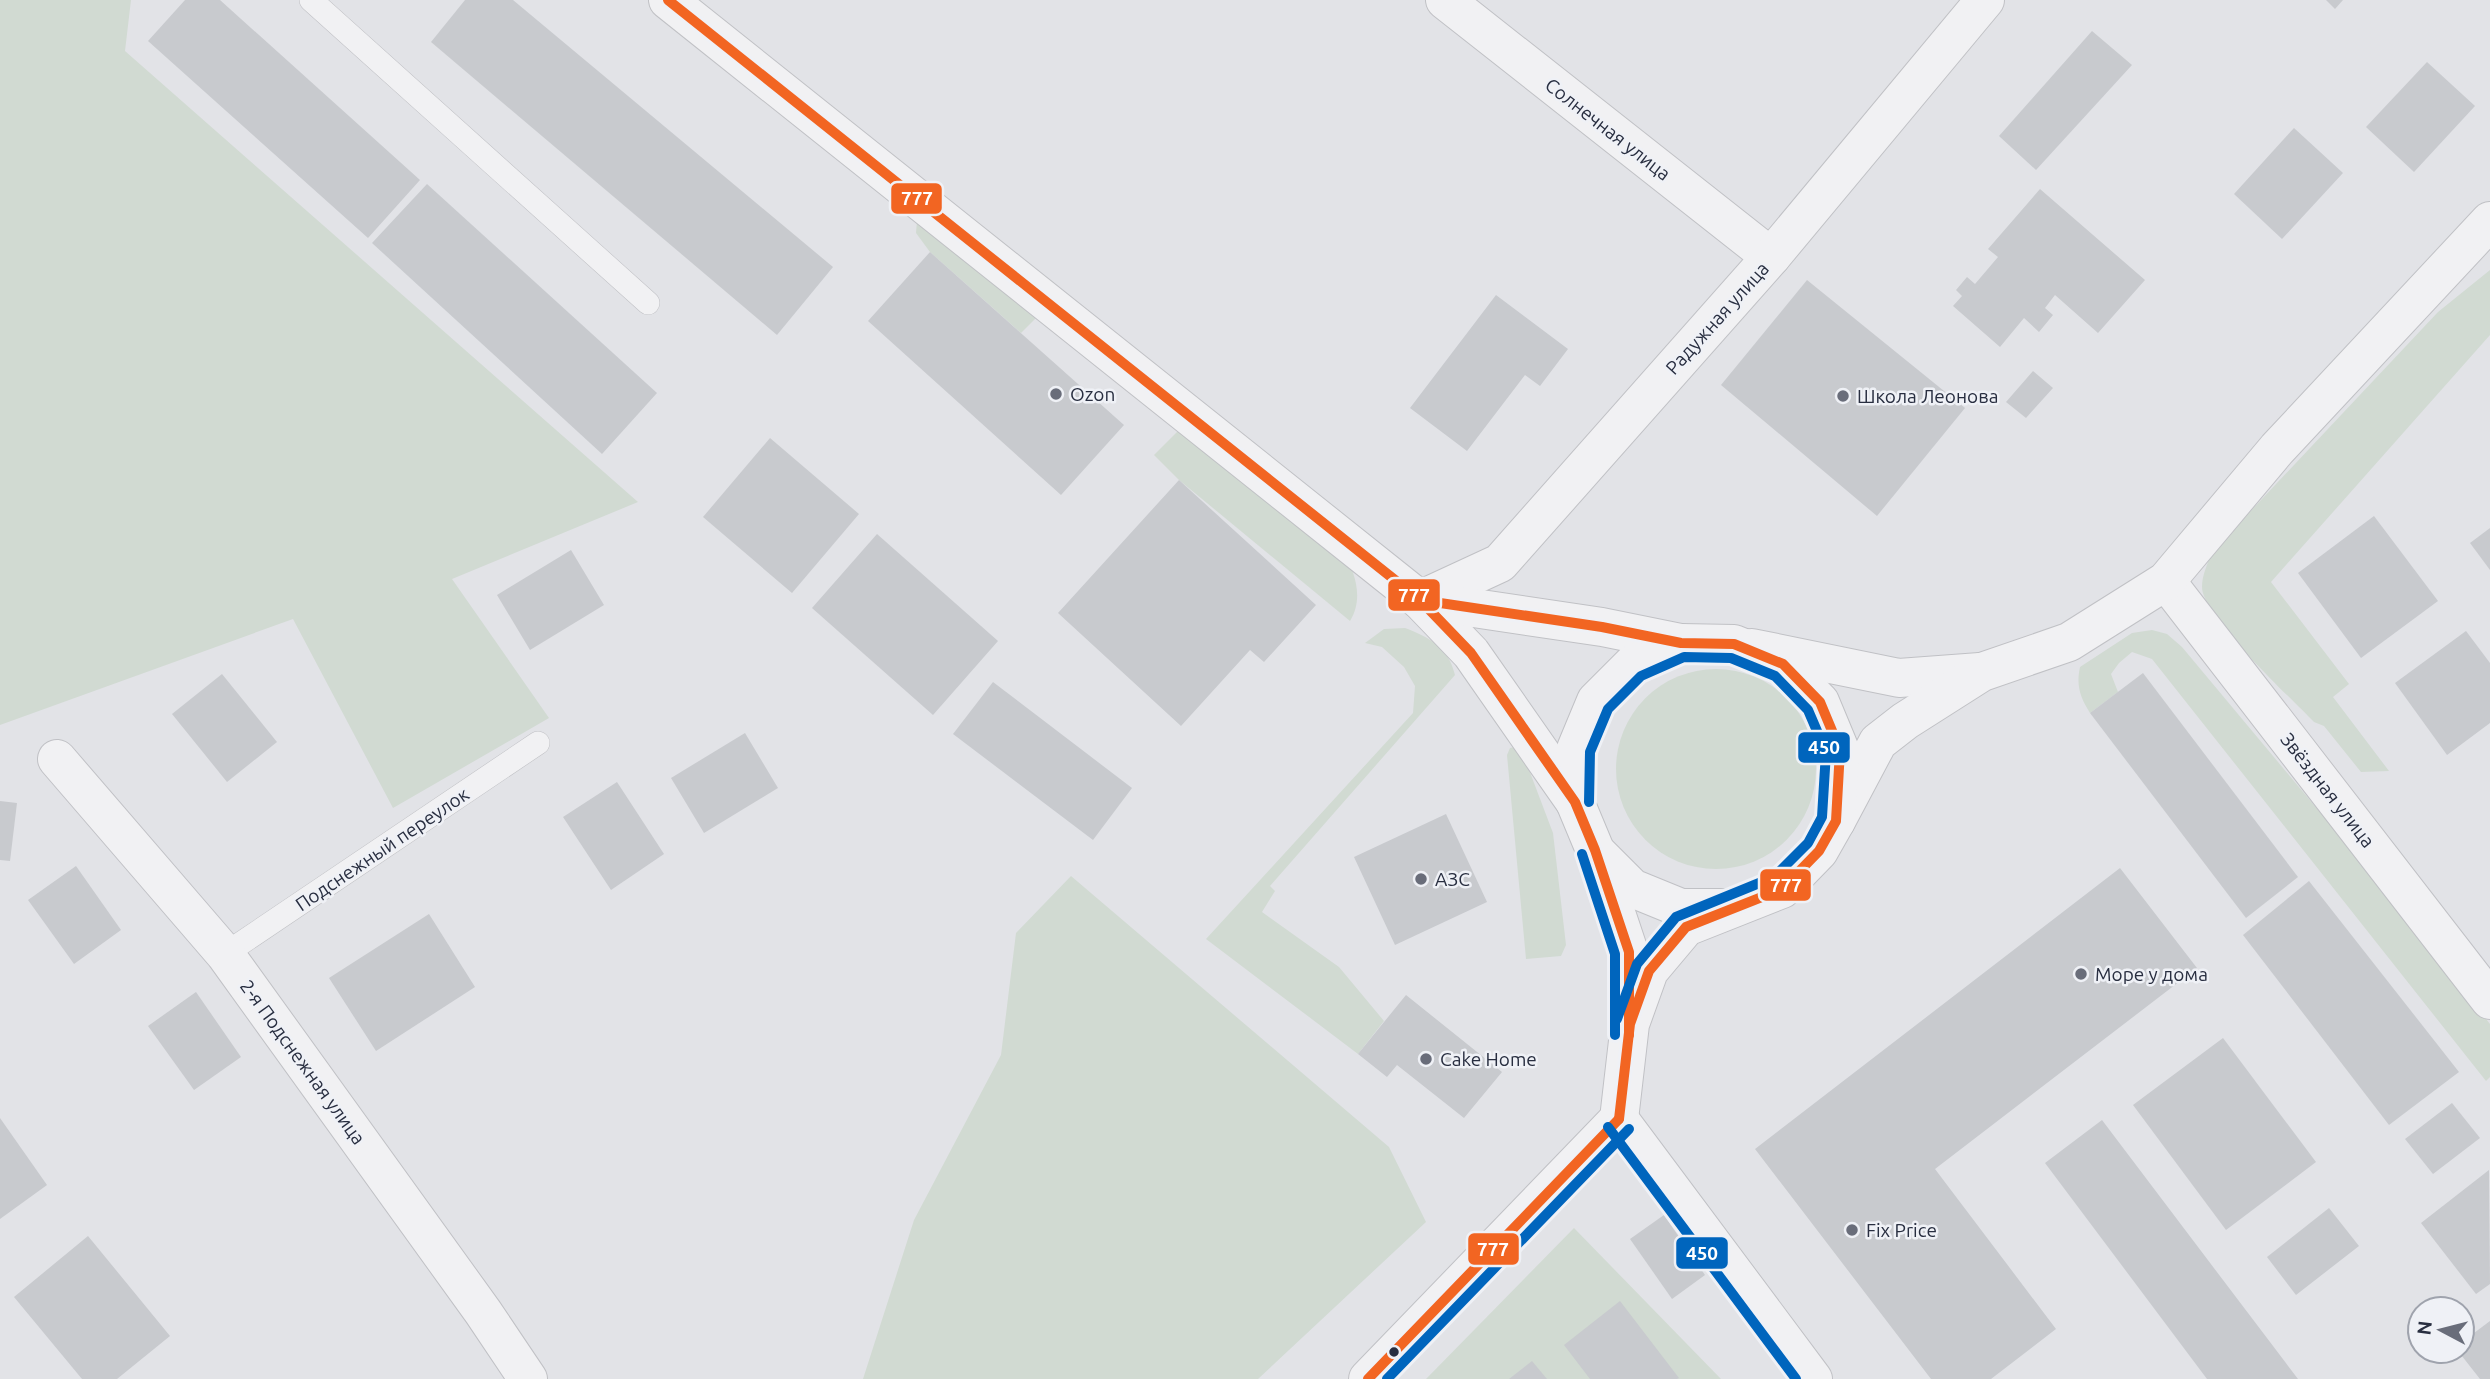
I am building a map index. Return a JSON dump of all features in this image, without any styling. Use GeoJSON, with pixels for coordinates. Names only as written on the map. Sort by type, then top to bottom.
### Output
{"type":"FeatureCollection","features":[{"type":"Feature","properties":{"kind":"street"},"geometry":{"type":"LineString","coordinates":[[668,0],[1420,600],[1471,653],[1575,802],[1595,850],[1629,952],[1630,1024],[1619,1119],[1368,1379]]}},
{"type":"Feature","properties":{"kind":"street","name":"Солнечная улица"},"geometry":{"type":"LineString","coordinates":[[1445,0],[1771,257]]}},
{"type":"Feature","properties":{"kind":"street","name":"Радужная улица"},"geometry":{"type":"LineString","coordinates":[[1420,600],[1500,563],[1771,257],[1985,0]]}},
{"type":"Feature","properties":{"kind":"street"},"geometry":{"type":"LineString","coordinates":[[1630,1024],[1648,971],[1686,927],[1782,889],[1819,851],[1878,742],[1982,672],[2069,642],[2166,580],[2277,449],[2490,221]]}},
{"type":"Feature","properties":{"kind":"street","name":"Звёздная улица"},"geometry":{"type":"LineString","coordinates":[[2166,580],[2490,1000]]}},
{"type":"Feature","properties":{"kind":"street"},"geometry":{"type":"LineString","coordinates":[[1420,600],[1602,627],[1681,643],[1734,644],[1899,678],[1982,672]]}},
{"type":"Feature","properties":{"kind":"street"},"geometry":{"type":"LineString","coordinates":[[1575,802],[1576,749],[1596,701],[1633,664],[1681,643]]}},
{"type":"Feature","properties":{"kind":"street"},"geometry":{"type":"LineString","coordinates":[[1734,644],[1783,664],[1820,702],[1840,750],[1836,821]]}},
{"type":"Feature","properties":{"kind":"street","name":"2-я Подснежная улица"},"geometry":{"type":"LineString","coordinates":[[57,759],[225,954],[483,1312],[528,1379]]}},
{"type":"Feature","properties":{"kind":"street"},"geometry":{"type":"LineString","coordinates":[[1595,850],[1632,888],[1681,908],[1734,908]]}},
{"type":"Feature","properties":{"kind":"street"},"geometry":{"type":"LineString","coordinates":[[1619,1119],[1813,1379]]}},
{"type":"Feature","properties":{"kind":"lane"},"geometry":{"type":"LineString","coordinates":[[311,0],[648,303]]}},
{"type":"Feature","properties":{"kind":"lane","name":"Подснежный переулок"},"geometry":{"type":"LineString","coordinates":[[225,954],[538,743]]}},
{"type":"Feature","properties":{"kind":"shaded area"},"geometry":{"type":"Polygon","coordinates":[[[0,0],[131,0],[125,51],[638,502],[452,579],[549,718],[393,808],[293,619],[0,725],[0,0]]]}},
{"type":"Feature","properties":{"kind":"shaded area"},"geometry":{"type":"Polygon","coordinates":[[[917,221],[1046,308],[1021,333],[930,252],[916,233],[917,221]]]}},
{"type":"Feature","properties":{"kind":"shaded area"},"geometry":{"type":"Polygon","coordinates":[[[2490,270],[2490,335],[2271,582],[2349,684],[2333,697],[2389,771],[2361,772],[2324,726],[2314,722],[2268,676],[2216,617],[2202,587],[2204,573],[2213,551],[2438,312],[2490,270]]]}},
{"type":"Feature","properties":{"kind":"shaded area"},"geometry":{"type":"Polygon","coordinates":[[[1186,423],[1344,551],[1352,568],[1357,595],[1357,604],[1350,621],[1179,480],[1154,455],[1186,423]]]}},
{"type":"Feature","properties":{"kind":"shaded area"},"geometry":{"type":"Polygon","coordinates":[[[1405,628],[1443,650],[1455,675],[1270,886],[1275,891],[1262,912],[1339,967],[1384,1021],[1358,1054],[1206,939],[1413,713],[1415,686],[1404,667],[1382,647],[1365,643],[1384,629],[1405,628]]]}},
{"type":"Feature","properties":{"kind":"shaded area"},"geometry":{"type":"Polygon","coordinates":[[[2152,630],[2167,634],[2182,647],[2359,859],[2490,1024],[2490,1077],[2486,1081],[2152,659],[2132,652],[2119,663],[2111,674],[2118,692],[2090,713],[2080,691],[2080,667],[2132,633],[2152,630]]]}},
{"type":"Feature","properties":{"kind":"shaded area"},"geometry":{"type":"Polygon","coordinates":[[[1716,669],[1754,677],[1787,698],[1808,731],[1816,769],[1808,807],[1787,840],[1754,861],[1716,869],[1678,861],[1645,840],[1624,807],[1616,769],[1624,731],[1645,698],[1678,677],[1716,669]]]}},
{"type":"Feature","properties":{"kind":"shaded area"},"geometry":{"type":"Polygon","coordinates":[[[1520,746],[1553,833],[1566,945],[1561,956],[1526,959],[1507,755],[1510,748],[1520,746]]]}},
{"type":"Feature","properties":{"kind":"shaded area"},"geometry":{"type":"Polygon","coordinates":[[[1071,876],[1389,1147],[1426,1222],[1258,1379],[863,1379],[914,1220],[1001,1055],[1016,933],[1071,876]]]}},
{"type":"Feature","properties":{"kind":"shaded area"},"geometry":{"type":"Polygon","coordinates":[[[1574,1228],[1721,1379],[1426,1379],[1574,1228]]]}},
{"type":"Feature","properties":{"kind":"building"},"geometry":{"type":"Polygon","coordinates":[[[185,0],[220,0],[420,180],[368,238],[148,41],[185,0]]]}},
{"type":"Feature","properties":{"kind":"building"},"geometry":{"type":"Polygon","coordinates":[[[465,0],[513,0],[833,267],[777,335],[431,42],[465,0]]]}},
{"type":"Feature","properties":{"kind":"building"},"geometry":{"type":"Polygon","coordinates":[[[2326,0],[2343,0],[2335,9],[2326,0]]]}},
{"type":"Feature","properties":{"kind":"building"},"geometry":{"type":"Polygon","coordinates":[[[2092,31],[2132,65],[2036,170],[1999,136],[2092,31]]]}},
{"type":"Feature","properties":{"kind":"building"},"geometry":{"type":"Polygon","coordinates":[[[2427,62],[2475,106],[2414,172],[2366,127],[2427,62]]]}},
{"type":"Feature","properties":{"kind":"building"},"geometry":{"type":"Polygon","coordinates":[[[2294,128],[2343,173],[2282,239],[2234,194],[2294,128]]]}},
{"type":"Feature","properties":{"kind":"building"},"geometry":{"type":"Polygon","coordinates":[[[427,184],[657,393],[602,454],[372,243],[427,184]]]}},
{"type":"Feature","properties":{"kind":"building"},"geometry":{"type":"Polygon","coordinates":[[[2040,189],[2145,280],[2098,333],[2055,295],[2045,308],[2053,315],[2039,332],[2024,318],[2000,347],[1953,306],[1962,296],[1956,290],[1967,277],[1975,284],[1998,257],[1988,249],[2040,189]]]}},
{"type":"Feature","properties":{"kind":"building"},"geometry":{"type":"Polygon","coordinates":[[[930,252],[1124,425],[1061,495],[868,321],[930,252]]]}},
{"type":"Feature","properties":{"kind":"building","name":"Школа Леонова"},"geometry":{"type":"Polygon","coordinates":[[[1807,280],[1965,408],[1877,516],[1721,385],[1807,280]]]}},
{"type":"Feature","properties":{"kind":"building"},"geometry":{"type":"Polygon","coordinates":[[[1496,295],[1568,349],[1540,386],[1525,375],[1467,451],[1410,408],[1496,295]]]}},
{"type":"Feature","properties":{"kind":"building"},"geometry":{"type":"Polygon","coordinates":[[[2033,371],[2053,388],[2026,418],[2006,402],[2033,371]]]}},
{"type":"Feature","properties":{"kind":"building"},"geometry":{"type":"Polygon","coordinates":[[[770,438],[859,514],[792,593],[703,517],[770,438]]]}},
{"type":"Feature","properties":{"kind":"building"},"geometry":{"type":"Polygon","coordinates":[[[1179,480],[1316,605],[1264,662],[1250,650],[1181,726],[1058,613],[1179,480]]]}},
{"type":"Feature","properties":{"kind":"building"},"geometry":{"type":"Polygon","coordinates":[[[2374,516],[2438,601],[2361,658],[2298,573],[2374,516]]]}},
{"type":"Feature","properties":{"kind":"building"},"geometry":{"type":"Polygon","coordinates":[[[2490,528],[2490,570],[2470,543],[2490,528]]]}},
{"type":"Feature","properties":{"kind":"building"},"geometry":{"type":"Polygon","coordinates":[[[877,534],[998,641],[933,715],[812,608],[877,534]]]}},
{"type":"Feature","properties":{"kind":"building"},"geometry":{"type":"Polygon","coordinates":[[[571,550],[604,605],[530,650],[497,595],[571,550]]]}},
{"type":"Feature","properties":{"kind":"building"},"geometry":{"type":"Polygon","coordinates":[[[2466,631],[2490,663],[2490,723],[2447,755],[2395,683],[2466,631]]]}},
{"type":"Feature","properties":{"kind":"building"},"geometry":{"type":"Polygon","coordinates":[[[2143,673],[2298,877],[2246,918],[2090,713],[2143,673]]]}},
{"type":"Feature","properties":{"kind":"building"},"geometry":{"type":"Polygon","coordinates":[[[222,674],[277,742],[227,782],[172,714],[222,674]]]}},
{"type":"Feature","properties":{"kind":"building"},"geometry":{"type":"Polygon","coordinates":[[[993,682],[1132,788],[1093,840],[953,734],[993,682]]]}},
{"type":"Feature","properties":{"kind":"building"},"geometry":{"type":"Polygon","coordinates":[[[745,733],[778,788],[704,833],[671,778],[745,733]]]}},
{"type":"Feature","properties":{"kind":"building"},"geometry":{"type":"Polygon","coordinates":[[[617,782],[664,854],[611,890],[563,817],[617,782]]]}},
{"type":"Feature","properties":{"kind":"building"},"geometry":{"type":"Polygon","coordinates":[[[0,801],[17,803],[10,861],[0,860],[0,801]]]}},
{"type":"Feature","properties":{"kind":"building","name":"АЗС"},"geometry":{"type":"Polygon","coordinates":[[[1446,814],[1487,902],[1395,945],[1354,857],[1446,814]]]}},
{"type":"Feature","properties":{"kind":"building"},"geometry":{"type":"Polygon","coordinates":[[[76,866],[121,930],[74,964],[28,900],[76,866]]]}},
{"type":"Feature","properties":{"kind":"building"},"geometry":{"type":"Polygon","coordinates":[[[2120,868],[2197,968],[1935,1169],[2056,1329],[1991,1379],[1931,1379],[1755,1149],[2120,868]]]}},
{"type":"Feature","properties":{"kind":"building"},"geometry":{"type":"Polygon","coordinates":[[[2309,881],[2459,1072],[2389,1125],[2243,935],[2309,881]]]}},
{"type":"Feature","properties":{"kind":"building"},"geometry":{"type":"Polygon","coordinates":[[[429,914],[475,987],[376,1051],[329,978],[429,914]]]}},
{"type":"Feature","properties":{"kind":"building"},"geometry":{"type":"Polygon","coordinates":[[[196,992],[241,1057],[194,1090],[148,1026],[196,992]]]}},
{"type":"Feature","properties":{"kind":"building","name":"Cake Home"},"geometry":{"type":"Polygon","coordinates":[[[1406,995],[1502,1072],[1464,1118],[1397,1065],[1387,1077],[1358,1054],[1406,995]]]}},
{"type":"Feature","properties":{"kind":"building"},"geometry":{"type":"Polygon","coordinates":[[[2223,1038],[2316,1162],[2226,1230],[2133,1105],[2223,1038]]]}},
{"type":"Feature","properties":{"kind":"building"},"geometry":{"type":"Polygon","coordinates":[[[2452,1103],[2480,1138],[2433,1174],[2405,1139],[2452,1103]]]}},
{"type":"Feature","properties":{"kind":"building"},"geometry":{"type":"Polygon","coordinates":[[[0,1118],[47,1185],[0,1219],[0,1118]]]}},
{"type":"Feature","properties":{"kind":"building"},"geometry":{"type":"Polygon","coordinates":[[[2102,1120],[2298,1379],[2207,1379],[2045,1163],[2102,1120]]]}},
{"type":"Feature","properties":{"kind":"building"},"geometry":{"type":"Polygon","coordinates":[[[2489,1170],[2490,1284],[2476,1294],[2421,1223],[2489,1170]]]}},
{"type":"Feature","properties":{"kind":"building"},"geometry":{"type":"Polygon","coordinates":[[[2329,1208],[2359,1246],[2296,1295],[2267,1257],[2329,1208]]]}},
{"type":"Feature","properties":{"kind":"building"},"geometry":{"type":"Polygon","coordinates":[[[1664,1215],[1705,1275],[1672,1299],[1630,1239],[1664,1215]]]}},
{"type":"Feature","properties":{"kind":"building"},"geometry":{"type":"Polygon","coordinates":[[[88,1236],[170,1336],[117,1379],[82,1379],[14,1297],[88,1236]]]}},
{"type":"Feature","properties":{"kind":"building"},"geometry":{"type":"Polygon","coordinates":[[[1620,1301],[1679,1378],[1590,1379],[1564,1345],[1620,1301]]]}},
{"type":"Feature","properties":{"kind":"building"},"geometry":{"type":"Polygon","coordinates":[[[2490,1321],[2490,1379],[2480,1379],[2469,1365],[2476,1365],[2476,1332],[2490,1321]]]}},
{"type":"Feature","properties":{"kind":"building"},"geometry":{"type":"Polygon","coordinates":[[[1532,1361],[1547,1379],[1509,1379],[1532,1361]]]}},
{"type":"Feature","properties":{"kind":"transit line","name":"777"},"geometry":{"type":"LineString","coordinates":[[668,0],[1420,600],[1602,627],[1681,643],[1734,644],[1783,664],[1820,702],[1840,750],[1836,821],[1819,851],[1782,889],[1686,927],[1649,971],[1630,1024],[1619,1119]]}},
{"type":"Feature","properties":{"kind":"transit line","name":"777"},"geometry":{"type":"LineString","coordinates":[[1402,585],[1471,653],[1575,802],[1595,850],[1629,952],[1629,1035]]}},
{"type":"Feature","properties":{"kind":"transit line","name":"450"},"geometry":{"type":"LineString","coordinates":[[1589,802],[1590,752],[1608,709],[1641,676],[1684,657],[1731,658],[1775,676],[1808,710],[1826,752],[1822,817],[1808,843],[1774,877],[1676,917],[1637,964],[1617,1019]]}},
{"type":"Feature","properties":{"kind":"transit line","name":"450"},"geometry":{"type":"LineString","coordinates":[[1582,854],[1615,954],[1615,1035]]}},
{"type":"Feature","properties":{"kind":"transit line","name":"777"},"geometry":{"type":"LineString","coordinates":[[1368,1379],[1619,1119]]}},
{"type":"Feature","properties":{"kind":"transit line","name":"450"},"geometry":{"type":"LineString","coordinates":[[1608,1127],[1796,1379]]}},
{"type":"Feature","properties":{"kind":"transit line","name":"450"},"geometry":{"type":"LineString","coordinates":[[1387,1379],[1629,1129]]}},
{"type":"Feature","properties":{"kind":"place","name":"Ozon"},"geometry":{"type":"Point","coordinates":[1056,394]}},
{"type":"Feature","properties":{"kind":"place","name":"Школа Леонова"},"geometry":{"type":"Point","coordinates":[1843,396]}},
{"type":"Feature","properties":{"kind":"place","name":"АЗС"},"geometry":{"type":"Point","coordinates":[1421,879]}},
{"type":"Feature","properties":{"kind":"place","name":"Море у дома"},"geometry":{"type":"Point","coordinates":[2081,974]}},
{"type":"Feature","properties":{"kind":"place","name":"Cake Home"},"geometry":{"type":"Point","coordinates":[1426,1059]}},
{"type":"Feature","properties":{"kind":"place","name":"Fix Price"},"geometry":{"type":"Point","coordinates":[1852,1230]}}]}
